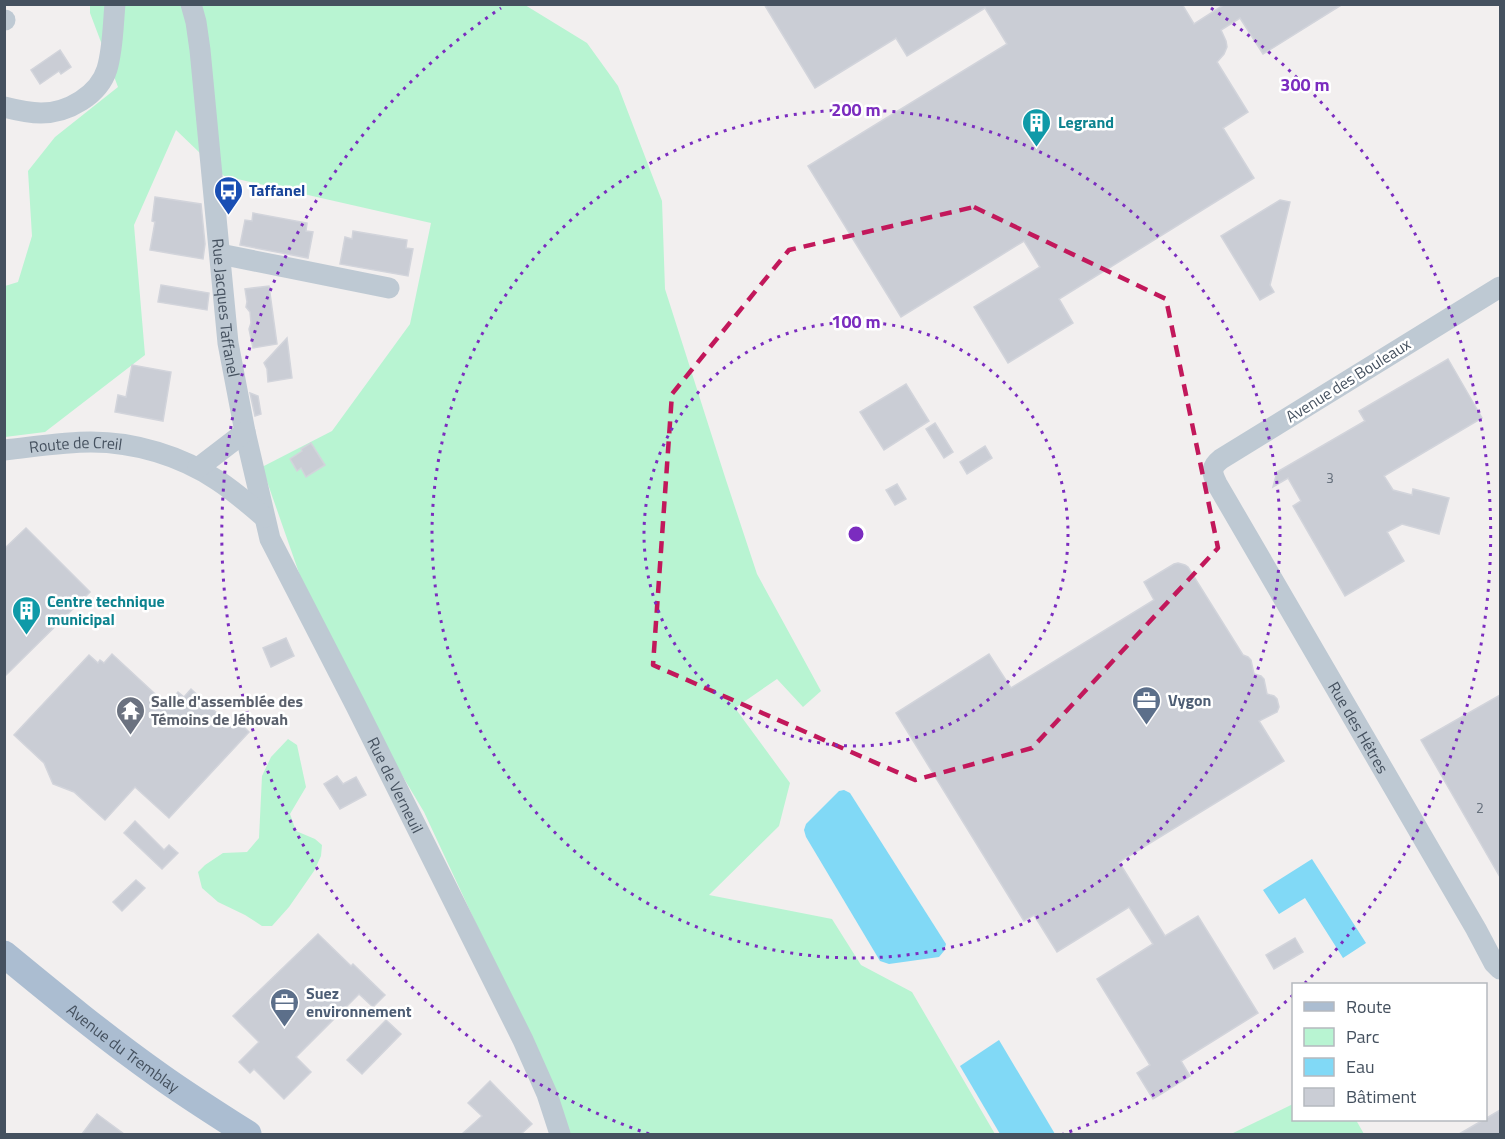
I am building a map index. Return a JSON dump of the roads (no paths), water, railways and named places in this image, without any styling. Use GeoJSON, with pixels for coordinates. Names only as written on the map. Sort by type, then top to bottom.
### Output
{"type":"FeatureCollection","features":[{"type":"Feature","properties":{"kind":"main road","name":"Avenue du Tremblay"},"geometry":{"type":"LineString","coordinates":[[4,954],[126,1051],[175,1087],[248,1134]]}},
{"type":"Feature","properties":{"kind":"street"},"geometry":{"type":"LineString","coordinates":[[4,107],[34,113],[51,112],[71,106],[92,93],[101,82],[107,69],[115,4]]}},
{"type":"Feature","properties":{"kind":"street","name":"Rue Jacques Taffanel"},"geometry":{"type":"LineString","coordinates":[[191,4],[200,50],[228,343],[245,432]]}},
{"type":"Feature","properties":{"kind":"street"},"geometry":{"type":"LineString","coordinates":[[220,254],[389,288]]}},
{"type":"Feature","properties":{"kind":"street","name":"Avenue des Bouleaux"},"geometry":{"type":"LineString","coordinates":[[1216,484],[1213,469],[1221,459],[1500,287]]}},
{"type":"Feature","properties":{"kind":"street"},"geometry":{"type":"LineString","coordinates":[[198,468],[245,432]]}},
{"type":"Feature","properties":{"kind":"street","name":"Rue de Verneuil"},"geometry":{"type":"LineString","coordinates":[[245,432],[273,547],[523,1040],[547,1094],[560,1134]]}},
{"type":"Feature","properties":{"kind":"street","name":"Route de Creil"},"geometry":{"type":"LineString","coordinates":[[4,450],[92,441],[147,449],[198,468],[233,491],[264,517]]}},
{"type":"Feature","properties":{"kind":"street","name":"Rue des Hêtres"},"geometry":{"type":"LineString","coordinates":[[1216,484],[1494,963],[1500,969]]}},
{"type":"Feature","properties":{"kind":"water"},"geometry":{"type":"Polygon","coordinates":[[[844,790],[850,793],[946,944],[939,957],[889,964],[880,961],[806,837],[804,830],[806,824],[839,791],[844,790]]]}},
{"type":"Feature","properties":{"kind":"water"},"geometry":{"type":"Polygon","coordinates":[[[1312,859],[1366,943],[1343,958],[1305,898],[1279,914],[1263,890],[1312,859]]]}},
{"type":"Feature","properties":{"kind":"water"},"geometry":{"type":"Polygon","coordinates":[[[999,1040],[1055,1134],[1000,1134],[960,1066],[999,1040]]]}},
{"type":"Feature","properties":{"kind":"place","name":"Legrand"},"geometry":{"type":"Point","coordinates":[1037,148]}},
{"type":"Feature","properties":{"kind":"place","name":"Taffanel"},"geometry":{"type":"Point","coordinates":[228,216]}},
{"type":"Feature","properties":{"kind":"place","name":"Centre technique municipal"},"geometry":{"type":"Point","coordinates":[26,636]}},
{"type":"Feature","properties":{"kind":"place","name":"Vygon"},"geometry":{"type":"Point","coordinates":[1147,726]}},
{"type":"Feature","properties":{"kind":"place","name":"Salle d'assemblée des Témoins de Jéhovah"},"geometry":{"type":"Point","coordinates":[130,736]}},
{"type":"Feature","properties":{"kind":"place","name":"Suez environnement"},"geometry":{"type":"Point","coordinates":[285,1028]}}]}
